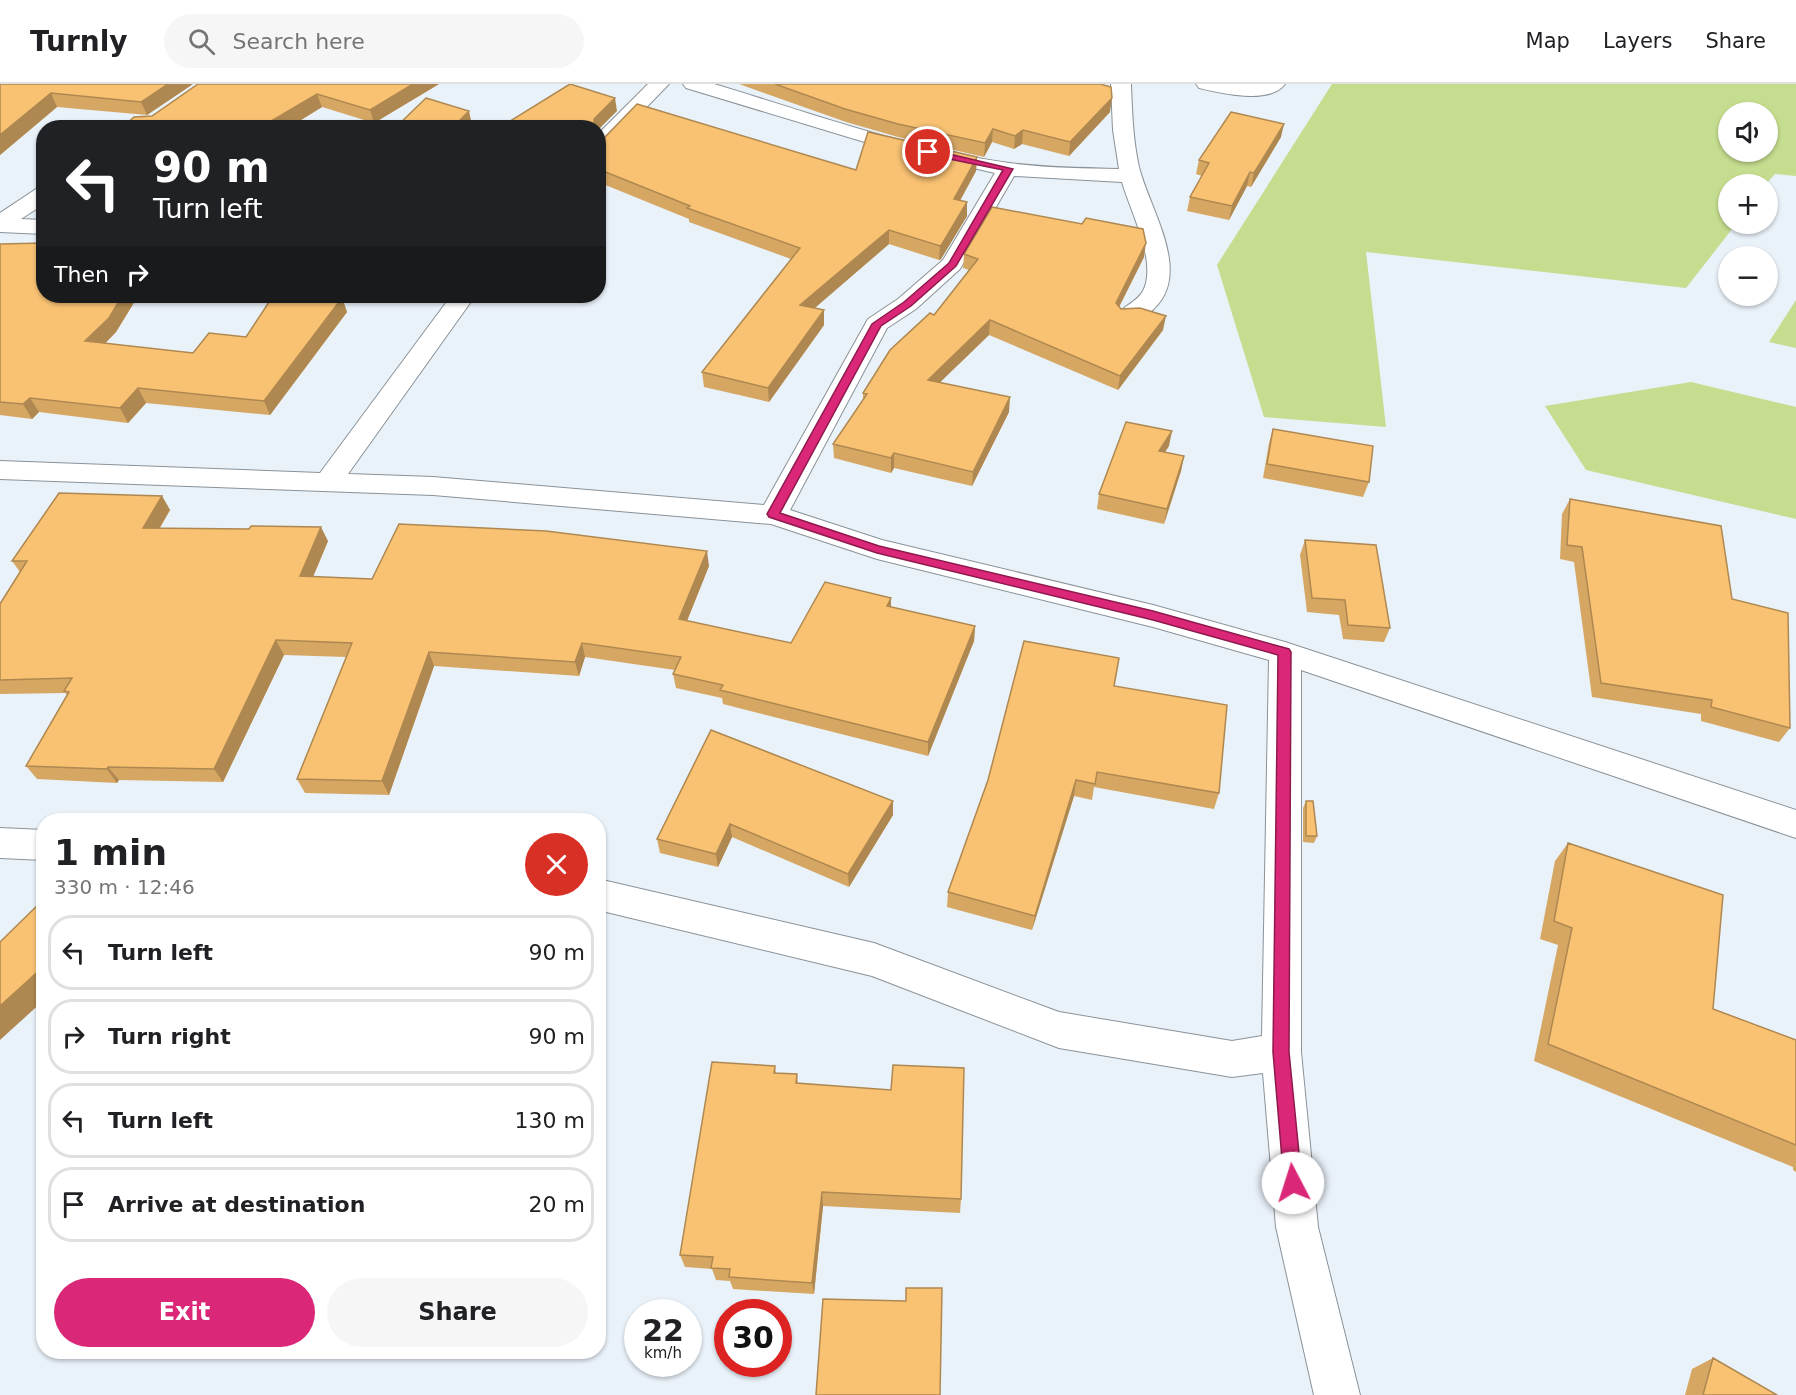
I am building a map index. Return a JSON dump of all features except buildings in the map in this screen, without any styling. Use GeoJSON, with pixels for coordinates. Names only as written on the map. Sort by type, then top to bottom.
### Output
{"type":"FeatureCollection","features":[{"type":"Feature","properties":{"kind":"street"},"geometry":{"type":"LineString","coordinates":[[606,138],[659,84]]}},
{"type":"Feature","properties":{"kind":"street"},"geometry":{"type":"LineString","coordinates":[[693,84],[887,143],[1008,169],[1131,176]]}},
{"type":"Feature","properties":{"kind":"street"},"geometry":{"type":"LineString","coordinates":[[1121,84],[1122,114],[1131,176],[1156,253],[1159,281],[1150,302],[1128,316]]}},
{"type":"Feature","properties":{"kind":"street"},"geometry":{"type":"LineString","coordinates":[[1206,84],[1247,91],[1264,89],[1275,84]]}},
{"type":"Feature","properties":{"kind":"street"},"geometry":{"type":"LineString","coordinates":[[773,514],[877,324],[907,304],[952,264],[1008,169]]}},
{"type":"Feature","properties":{"kind":"street"},"geometry":{"type":"LineString","coordinates":[[0,224],[36,199]]}},
{"type":"Feature","properties":{"kind":"street"},"geometry":{"type":"LineString","coordinates":[[0,224],[36,226]]}},
{"type":"Feature","properties":{"kind":"street"},"geometry":{"type":"LineString","coordinates":[[328,481],[458,303]]}},
{"type":"Feature","properties":{"kind":"street"},"geometry":{"type":"LineString","coordinates":[[0,470],[434,486],[661,507],[773,514],[877,549],[1153,616],[1285,652],[1796,824]]}},
{"type":"Feature","properties":{"kind":"street"},"geometry":{"type":"LineString","coordinates":[[1285,652],[1281,1052],[1297,1227],[1337,1395]]}},
{"type":"Feature","properties":{"kind":"street"},"geometry":{"type":"LineString","coordinates":[[0,843],[36,845]]}},
{"type":"Feature","properties":{"kind":"street"},"geometry":{"type":"LineString","coordinates":[[606,896],[874,960],[1059,1030],[1232,1059],[1281,1052]]}},
{"type":"Feature","properties":{"kind":"green space"},"geometry":{"type":"Polygon","coordinates":[[[1332,84],[1796,84],[1796,176],[1718,174],[1718,234],[1728,234],[1686,288],[1366,252],[1386,427],[1264,417],[1217,265],[1332,84]]]}},
{"type":"Feature","properties":{"kind":"green space"},"geometry":{"type":"Polygon","coordinates":[[[1796,300],[1796,348],[1769,342],[1796,300]]]}},
{"type":"Feature","properties":{"kind":"green space"},"geometry":{"type":"Polygon","coordinates":[[[1691,382],[1796,407],[1796,519],[1586,470],[1545,406],[1691,382]]]}},
{"type":"Feature","properties":{"kind":"route"},"geometry":{"type":"LineString","coordinates":[[928,152],[1008,169],[952,264],[907,304],[877,324],[773,514],[877,549],[1153,616],[1285,652],[1281,1052],[1293,1183]]}}]}
